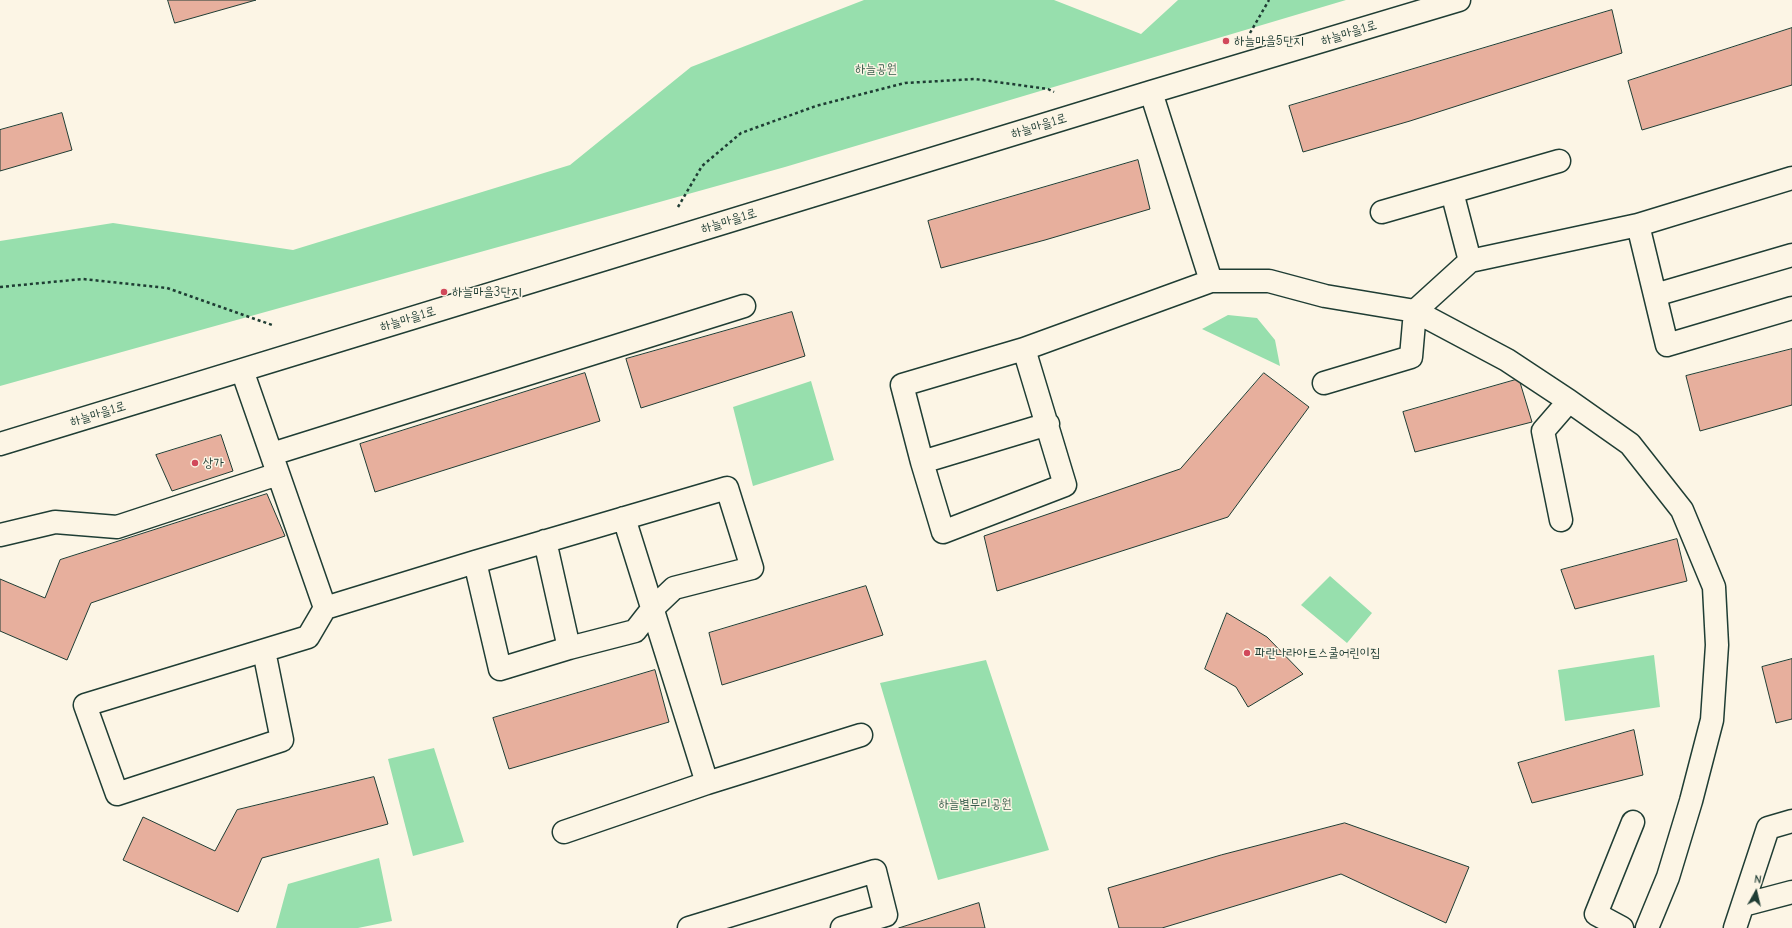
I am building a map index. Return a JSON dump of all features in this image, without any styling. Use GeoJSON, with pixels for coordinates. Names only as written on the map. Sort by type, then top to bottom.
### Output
{"type":"FeatureCollection","features":[{"type":"Feature","properties":{"kind":"street","name":"하늘마을1로"},"geometry":{"type":"LineString","coordinates":[[0,444],[1151,92],[1459,0]]}},
{"type":"Feature","properties":{"kind":"street"},"geometry":{"type":"LineString","coordinates":[[1151,92],[1211,281]]}},
{"type":"Feature","properties":{"kind":"street"},"geometry":{"type":"LineString","coordinates":[[1382,212],[1559,161]]}},
{"type":"Feature","properties":{"kind":"street"},"geometry":{"type":"LineString","coordinates":[[1324,383],[1410,357],[1415,311],[1470,261],[1638,225],[1792,178]]}},
{"type":"Feature","properties":{"kind":"street"},"geometry":{"type":"LineString","coordinates":[[1452,192],[1470,261]]}},
{"type":"Feature","properties":{"kind":"street"},"geometry":{"type":"LineString","coordinates":[[1638,225],[1667,346],[1792,308]]}},
{"type":"Feature","properties":{"kind":"street"},"geometry":{"type":"LineString","coordinates":[[1655,296],[1792,254]]}},
{"type":"Feature","properties":{"kind":"street"},"geometry":{"type":"LineString","coordinates":[[1024,349],[1048,424],[1065,485],[943,532],[922,462],[902,385],[1024,349],[1211,281],[1269,281],[1324,296],[1415,311],[1507,360],[1630,444],[1682,510],[1714,587],[1717,645],[1712,720],[1691,801],[1668,877],[1647,928]]}},
{"type":"Feature","properties":{"kind":"street"},"geometry":{"type":"LineString","coordinates":[[0,535],[55,522],[117,527],[275,464],[744,306]]}},
{"type":"Feature","properties":{"kind":"street"},"geometry":{"type":"LineString","coordinates":[[242,370],[325,608]]}},
{"type":"Feature","properties":{"kind":"street"},"geometry":{"type":"LineString","coordinates":[[1561,520],[1543,431],[1569,401]]}},
{"type":"Feature","properties":{"kind":"street"},"geometry":{"type":"LineString","coordinates":[[922,462],[1048,424]]}},
{"type":"Feature","properties":{"kind":"street"},"geometry":{"type":"LineString","coordinates":[[264,651],[282,740],[117,794],[85,705],[308,637],[325,608],[475,562],[545,541],[727,488],[752,568],[674,588],[653,608],[635,631],[569,648],[500,669],[475,562]]}},
{"type":"Feature","properties":{"kind":"street"},"geometry":{"type":"LineString","coordinates":[[624,518],[707,783]]}},
{"type":"Feature","properties":{"kind":"street"},"geometry":{"type":"LineString","coordinates":[[545,541],[569,648]]}},
{"type":"Feature","properties":{"kind":"street"},"geometry":{"type":"LineString","coordinates":[[564,832],[707,783],[862,735]]}},
{"type":"Feature","properties":{"kind":"street"},"geometry":{"type":"LineString","coordinates":[[1735,928],[1768,828],[1792,821]]}},
{"type":"Feature","properties":{"kind":"street"},"geometry":{"type":"LineString","coordinates":[[1622,928],[1596,914],[1633,822]]}},
{"type":"Feature","properties":{"kind":"street"},"geometry":{"type":"LineString","coordinates":[[689,928],[875,871],[886,915],[842,928]]}},
{"type":"Feature","properties":{"kind":"street"},"geometry":{"type":"LineString","coordinates":[[1743,905],[1792,892]]}},
{"type":"Feature","properties":{"kind":"path"},"geometry":{"type":"LineString","coordinates":[[1250,35],[1252,28],[1269,0]]}},
{"type":"Feature","properties":{"kind":"path"},"geometry":{"type":"LineString","coordinates":[[678,207],[702,166],[741,133],[816,106],[905,82],[975,79],[1048,89],[1055,93]]}},
{"type":"Feature","properties":{"kind":"path"},"geometry":{"type":"LineString","coordinates":[[0,287],[83,279],[167,288],[272,325]]}},
{"type":"Feature","properties":{"kind":"green space","name":"하늘공원"},"geometry":{"type":"Polygon","coordinates":[[[864,0],[1054,0],[1141,34],[1178,0],[1346,0],[785,167],[0,386],[0,241],[113,223],[293,250],[570,165],[691,67],[864,0]]]}},
{"type":"Feature","properties":{"kind":"green space"},"geometry":{"type":"Polygon","coordinates":[[[1228,315],[1257,318],[1275,340],[1280,366],[1202,329],[1228,315]]]}},
{"type":"Feature","properties":{"kind":"green space"},"geometry":{"type":"Polygon","coordinates":[[[811,381],[834,460],[753,486],[733,407],[811,381]]]}},
{"type":"Feature","properties":{"kind":"green space"},"geometry":{"type":"Polygon","coordinates":[[[1330,576],[1372,613],[1347,643],[1301,605],[1330,576]]]}},
{"type":"Feature","properties":{"kind":"green space"},"geometry":{"type":"Polygon","coordinates":[[[1654,655],[1660,707],[1565,721],[1558,670],[1654,655]]]}},
{"type":"Feature","properties":{"kind":"green space","name":"하늘별무리공원"},"geometry":{"type":"Polygon","coordinates":[[[986,660],[1049,850],[938,880],[880,683],[986,660]]]}},
{"type":"Feature","properties":{"kind":"green space"},"geometry":{"type":"Polygon","coordinates":[[[434,748],[464,842],[413,856],[388,759],[434,748]]]}},
{"type":"Feature","properties":{"kind":"green space"},"geometry":{"type":"Polygon","coordinates":[[[379,858],[392,921],[358,928],[276,928],[288,884],[379,858]]]}},
{"type":"Feature","properties":{"kind":"building"},"geometry":{"type":"Polygon","coordinates":[[[168,0],[256,0],[175,23],[168,0]]]}},
{"type":"Feature","properties":{"kind":"building"},"geometry":{"type":"Polygon","coordinates":[[[1612,10],[1622,53],[1410,121],[1303,152],[1289,106],[1612,10]]]}},
{"type":"Feature","properties":{"kind":"building"},"geometry":{"type":"Polygon","coordinates":[[[1792,28],[1792,85],[1642,130],[1628,81],[1792,28]]]}},
{"type":"Feature","properties":{"kind":"building"},"geometry":{"type":"Polygon","coordinates":[[[62,113],[72,150],[0,171],[0,130],[62,113]]]}},
{"type":"Feature","properties":{"kind":"building"},"geometry":{"type":"Polygon","coordinates":[[[1138,160],[1150,209],[1045,240],[941,268],[928,221],[1138,160]]]}},
{"type":"Feature","properties":{"kind":"building"},"geometry":{"type":"Polygon","coordinates":[[[792,312],[805,356],[641,408],[626,359],[792,312]]]}},
{"type":"Feature","properties":{"kind":"building"},"geometry":{"type":"Polygon","coordinates":[[[1792,349],[1792,405],[1700,431],[1686,376],[1792,349]]]}},
{"type":"Feature","properties":{"kind":"building"},"geometry":{"type":"Polygon","coordinates":[[[585,373],[600,421],[375,492],[360,444],[585,373]]]}},
{"type":"Feature","properties":{"kind":"building"},"geometry":{"type":"Polygon","coordinates":[[[1264,373],[1309,407],[1228,517],[997,591],[984,536],[1180,469],[1264,373]]]}},
{"type":"Feature","properties":{"kind":"building"},"geometry":{"type":"Polygon","coordinates":[[[1519,379],[1532,422],[1415,452],[1403,412],[1519,379]]]}},
{"type":"Feature","properties":{"kind":"building","name":"상가"},"geometry":{"type":"Polygon","coordinates":[[[221,435],[233,471],[172,491],[156,455],[221,435]]]}},
{"type":"Feature","properties":{"kind":"building"},"geometry":{"type":"Polygon","coordinates":[[[267,494],[285,536],[91,603],[67,660],[0,631],[0,579],[45,598],[60,560],[267,494]]]}},
{"type":"Feature","properties":{"kind":"building"},"geometry":{"type":"Polygon","coordinates":[[[1677,539],[1687,581],[1575,609],[1561,570],[1677,539]]]}},
{"type":"Feature","properties":{"kind":"building"},"geometry":{"type":"Polygon","coordinates":[[[866,586],[883,635],[722,685],[709,633],[866,586]]]}},
{"type":"Feature","properties":{"kind":"building","name":"파란나라아트스쿨어린이집"},"geometry":{"type":"Polygon","coordinates":[[[1227,613],[1267,637],[1303,674],[1248,707],[1236,687],[1205,669],[1227,613]]]}},
{"type":"Feature","properties":{"kind":"building"},"geometry":{"type":"Polygon","coordinates":[[[1792,659],[1792,719],[1776,723],[1762,667],[1792,659]]]}},
{"type":"Feature","properties":{"kind":"building"},"geometry":{"type":"Polygon","coordinates":[[[655,670],[669,722],[509,769],[493,718],[655,670]]]}},
{"type":"Feature","properties":{"kind":"building"},"geometry":{"type":"Polygon","coordinates":[[[1634,730],[1643,775],[1532,803],[1518,763],[1634,730]]]}},
{"type":"Feature","properties":{"kind":"building"},"geometry":{"type":"Polygon","coordinates":[[[374,777],[388,824],[262,858],[238,912],[123,860],[143,817],[215,851],[237,810],[374,777]]]}},
{"type":"Feature","properties":{"kind":"building"},"geometry":{"type":"Polygon","coordinates":[[[1345,823],[1469,867],[1446,923],[1341,874],[1162,928],[1119,928],[1108,888],[1221,855],[1345,823]]]}},
{"type":"Feature","properties":{"kind":"building"},"geometry":{"type":"Polygon","coordinates":[[[979,903],[985,928],[899,928],[979,903]]]}},
{"type":"Feature","properties":{"kind":"place","name":"하늘마을5단지"},"geometry":{"type":"Point","coordinates":[1226,41]}},
{"type":"Feature","properties":{"kind":"place","name":"하늘마을3단지"},"geometry":{"type":"Point","coordinates":[444,292]}},
{"type":"Feature","properties":{"kind":"place","name":"상가"},"geometry":{"type":"Point","coordinates":[195,463]}},
{"type":"Feature","properties":{"kind":"place","name":"파란나라아트스쿨어린이집"},"geometry":{"type":"Point","coordinates":[1247,653]}}]}
